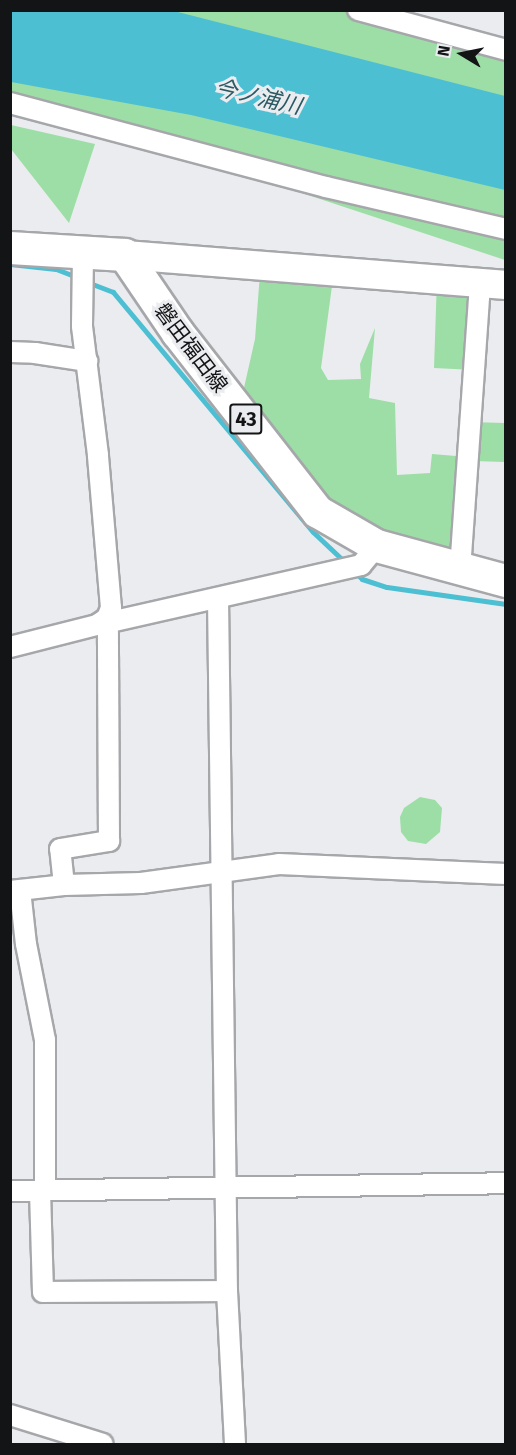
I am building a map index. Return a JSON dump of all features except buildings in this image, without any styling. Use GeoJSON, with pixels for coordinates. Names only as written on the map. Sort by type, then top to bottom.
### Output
{"type":"FeatureCollection","features":[{"type":"Feature","properties":{"kind":"main road"},"geometry":{"type":"LineString","coordinates":[[10,248],[125,255]]}},
{"type":"Feature","properties":{"kind":"main road","name":"磐田福田線"},"geometry":{"type":"LineString","coordinates":[[125,255],[178,333],[318,512],[377,546],[460,570],[506,580]]}},
{"type":"Feature","properties":{"kind":"street"},"geometry":{"type":"LineString","coordinates":[[358,10],[506,50]]}},
{"type":"Feature","properties":{"kind":"street"},"geometry":{"type":"LineString","coordinates":[[10,103],[326,187],[506,229]]}},
{"type":"Feature","properties":{"kind":"street"},"geometry":{"type":"LineString","coordinates":[[64,885],[60,849],[109,841],[103,624],[111,608],[111,590],[82,326],[83,253]]}},
{"type":"Feature","properties":{"kind":"street"},"geometry":{"type":"LineString","coordinates":[[125,255],[493,283],[460,570]]}},
{"type":"Feature","properties":{"kind":"street"},"geometry":{"type":"LineString","coordinates":[[10,352],[35,353],[87,361]]}},
{"type":"Feature","properties":{"kind":"street"},"geometry":{"type":"LineString","coordinates":[[10,647],[361,565],[377,546]]}},
{"type":"Feature","properties":{"kind":"street"},"geometry":{"type":"LineString","coordinates":[[218,598],[227,1291],[235,1444]]}},
{"type":"Feature","properties":{"kind":"street"},"geometry":{"type":"LineString","coordinates":[[227,1291],[43,1292],[42,1191],[45,1040],[15,891],[64,885],[141,884],[279,864],[506,874]]}},
{"type":"Feature","properties":{"kind":"street"},"geometry":{"type":"LineString","coordinates":[[10,1191],[506,1183]]}},
{"type":"Feature","properties":{"kind":"street"},"geometry":{"type":"LineString","coordinates":[[10,1415],[103,1444]]}},
{"type":"Feature","properties":{"kind":"green space"},"geometry":{"type":"Polygon","coordinates":[[[11,11],[365,11],[505,49],[505,260],[80,120],[11,112],[11,11]]]}},
{"type":"Feature","properties":{"kind":"green space"},"geometry":{"type":"Polygon","coordinates":[[[11,125],[95,144],[69,223],[11,149],[11,125]]]}},
{"type":"Feature","properties":{"kind":"green space"},"geometry":{"type":"Polygon","coordinates":[[[260,273],[332,286],[321,368],[328,380],[361,379],[360,364],[375,328],[369,398],[395,403],[397,475],[430,473],[432,454],[468,457],[455,553],[371,529],[309,484],[241,401],[255,339],[260,273]]]}},
{"type":"Feature","properties":{"kind":"green space"},"geometry":{"type":"Polygon","coordinates":[[[437,278],[480,287],[474,370],[434,368],[437,278]]]}},
{"type":"Feature","properties":{"kind":"green space"},"geometry":{"type":"Polygon","coordinates":[[[470,422],[505,423],[505,462],[473,461],[470,422]]]}},
{"type":"Feature","properties":{"kind":"green space"},"geometry":{"type":"Polygon","coordinates":[[[420,797],[435,800],[442,808],[440,832],[426,844],[408,841],[401,832],[400,817],[404,808],[420,797]]]}},
{"type":"Feature","properties":{"kind":"water","name":"今ノ浦川"},"geometry":{"type":"Polygon","coordinates":[[[10,11],[174,11],[505,96],[505,190],[191,115],[11,82],[10,11]]]}},
{"type":"Feature","properties":{"kind":"waterway"},"geometry":{"type":"LineString","coordinates":[[10,264],[56,269],[79,278]]}},
{"type":"Feature","properties":{"kind":"waterway"},"geometry":{"type":"LineString","coordinates":[[87,282],[113,292],[313,532],[347,564]]}},
{"type":"Feature","properties":{"kind":"waterway"},"geometry":{"type":"LineString","coordinates":[[354,571],[362,579],[387,587],[506,604]]}}]}
